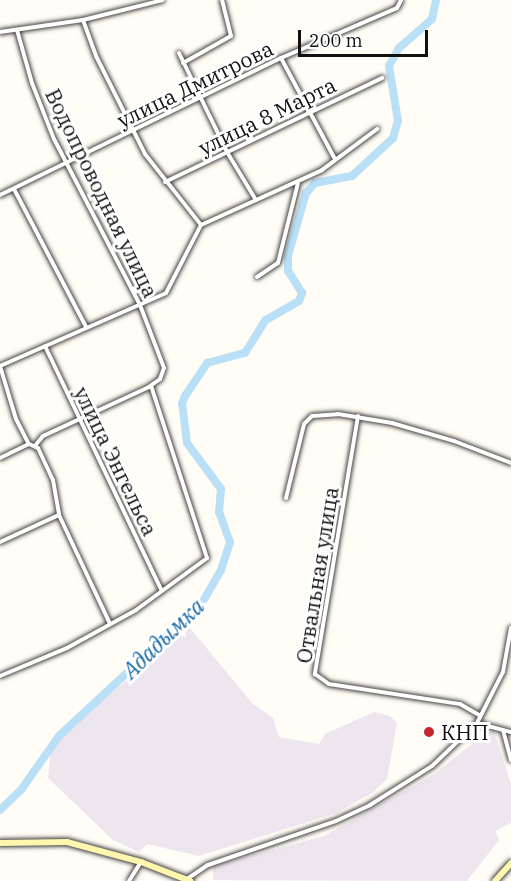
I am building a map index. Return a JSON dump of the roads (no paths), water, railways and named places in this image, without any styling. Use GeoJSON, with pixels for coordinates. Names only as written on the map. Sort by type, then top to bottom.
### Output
{"type":"FeatureCollection","features":[{"type":"Feature","properties":{"kind":"street"},"geometry":{"type":"LineString","coordinates":[[0,32],[83,20],[163,0]]}},
{"type":"Feature","properties":{"kind":"street"},"geometry":{"type":"LineString","coordinates":[[183,63],[231,36],[222,0]]}},
{"type":"Feature","properties":{"kind":"street","name":"улица Дмитрова"},"geometry":{"type":"LineString","coordinates":[[0,195],[68,164],[132,130],[281,58],[381,16],[397,8],[401,1]]}},
{"type":"Feature","properties":{"kind":"street"},"geometry":{"type":"LineString","coordinates":[[83,20],[132,130],[165,182],[201,225]]}},
{"type":"Feature","properties":{"kind":"street","name":"Водопроводная улица"},"geometry":{"type":"LineString","coordinates":[[17,30],[32,83],[68,164],[140,305],[164,368],[151,386]]}},
{"type":"Feature","properties":{"kind":"street"},"geometry":{"type":"LineString","coordinates":[[179,53],[227,152],[256,200]]}},
{"type":"Feature","properties":{"kind":"street"},"geometry":{"type":"LineString","coordinates":[[281,58],[308,113],[336,159]]}},
{"type":"Feature","properties":{"kind":"street","name":"улица 8 Марта"},"geometry":{"type":"LineString","coordinates":[[165,182],[382,78]]}},
{"type":"Feature","properties":{"kind":"street"},"geometry":{"type":"LineString","coordinates":[[29,444],[16,419],[0,366],[140,305],[172,286],[201,225],[301,181],[377,129]]}},
{"type":"Feature","properties":{"kind":"street"},"geometry":{"type":"LineString","coordinates":[[257,277],[278,263],[295,187],[301,181]]}},
{"type":"Feature","properties":{"kind":"street"},"geometry":{"type":"LineString","coordinates":[[14,189],[86,327]]}},
{"type":"Feature","properties":{"kind":"street","name":"улица Энгельса"},"geometry":{"type":"LineString","coordinates":[[45,346],[161,589]]}},
{"type":"Feature","properties":{"kind":"street"},"geometry":{"type":"LineString","coordinates":[[0,676],[67,648],[136,610],[161,589],[203,565],[208,549],[151,386],[43,436],[36,446]]}},
{"type":"Feature","properties":{"kind":"street"},"geometry":{"type":"LineString","coordinates":[[286,498],[307,418],[338,414],[358,416],[454,441],[511,463]]}},
{"type":"Feature","properties":{"kind":"street","name":"Отвальная улица"},"geometry":{"type":"LineString","coordinates":[[358,416],[315,674],[329,684],[460,704],[479,715]]}},
{"type":"Feature","properties":{"kind":"street"},"geometry":{"type":"LineString","coordinates":[[0,458],[29,444],[36,446],[53,480],[59,515],[110,624]]}},
{"type":"Feature","properties":{"kind":"street"},"geometry":{"type":"LineString","coordinates":[[0,542],[59,515]]}},
{"type":"Feature","properties":{"kind":"street"},"geometry":{"type":"LineString","coordinates":[[2,843],[67,842],[141,862],[189,880],[218,861],[336,822],[370,805],[432,766],[477,723],[479,715],[494,694],[503,672],[511,628]]}},
{"type":"Feature","properties":{"kind":"street"},"geometry":{"type":"LineString","coordinates":[[477,723],[511,732]]}},
{"type":"Feature","properties":{"kind":"street"},"geometry":{"type":"LineString","coordinates":[[503,730],[511,760]]}},
{"type":"Feature","properties":{"kind":"street"},"geometry":{"type":"LineString","coordinates":[[129,881],[141,862]]}},
{"type":"Feature","properties":{"kind":"street"},"geometry":{"type":"LineString","coordinates":[[495,881],[511,863]]}},
{"type":"Feature","properties":{"kind":"waterway","name":"Ададымка"},"geometry":{"type":"LineString","coordinates":[[0,810],[21,790],[59,736],[202,603],[221,570],[230,542],[219,512],[221,489],[187,443],[182,404],[185,396],[207,363],[245,353],[266,320],[299,301],[302,293],[288,271],[288,256],[306,193],[315,183],[352,176],[393,138],[398,121],[389,66],[399,48],[432,19],[436,0]]}},
{"type":"Feature","properties":{"kind":"place","name":"КНП"},"geometry":{"type":"Point","coordinates":[429,732]}}]}
